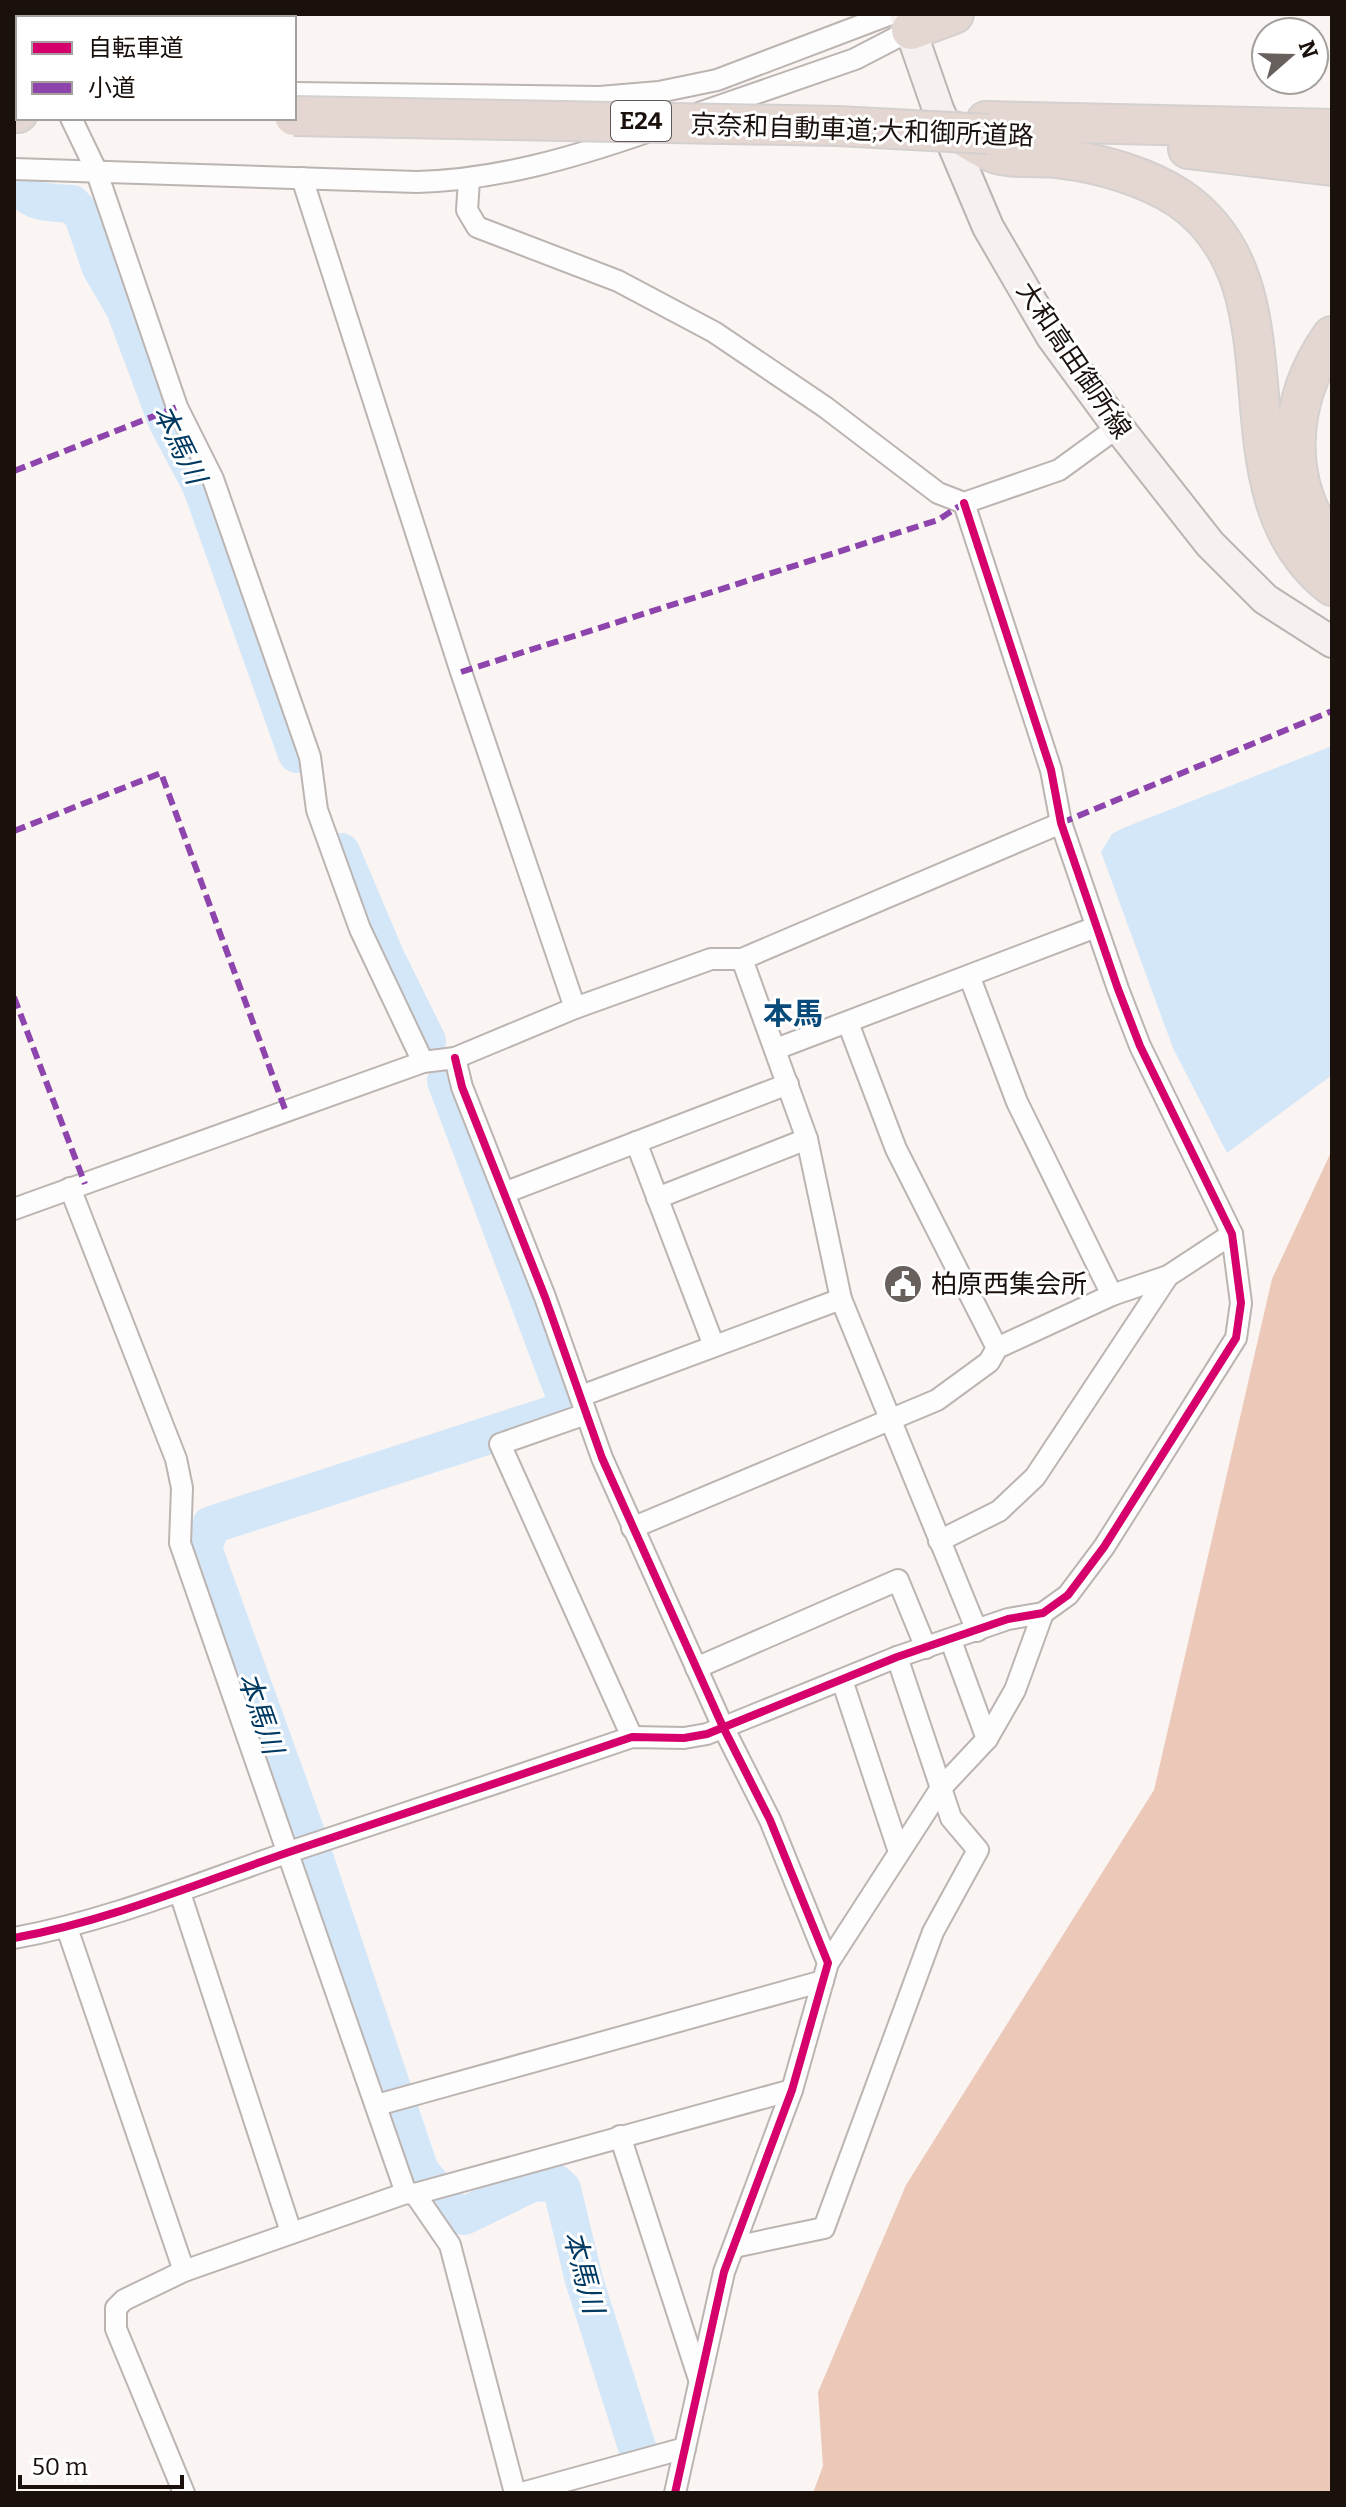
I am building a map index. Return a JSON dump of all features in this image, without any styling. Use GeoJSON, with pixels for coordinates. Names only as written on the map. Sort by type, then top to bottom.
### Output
{"type":"FeatureCollection","features":[{"type":"Feature","properties":{"kind":"highway"},"geometry":{"type":"LineString","coordinates":[[902,19],[954,14]]}},
{"type":"Feature","properties":{"kind":"highway","name":"京奈和自動車道;大和御所道路"},"geometry":{"type":"LineString","coordinates":[[296,116],[837,126],[1222,152],[1332,166]]}},
{"type":"Feature","properties":{"kind":"highway"},"geometry":{"type":"LineString","coordinates":[[982,135],[1332,129]]}},
{"type":"Feature","properties":{"kind":"highway"},"geometry":{"type":"LineString","coordinates":[[982,135],[1147,182],[1178,197],[1217,236],[1236,271],[1249,312],[1265,453],[1280,512],[1306,559],[1332,586]]}},
{"type":"Feature","properties":{"kind":"highway"},"geometry":{"type":"LineString","coordinates":[[1332,336],[1302,394],[1295,452],[1307,506],[1332,547]]}},
{"type":"Feature","properties":{"kind":"main road","name":"大和高田御所線"},"geometry":{"type":"LineString","coordinates":[[902,19],[988,227],[1052,337],[1210,544],[1265,599],[1332,642]]}},
{"type":"Feature","properties":{"kind":"street"},"geometry":{"type":"LineString","coordinates":[[296,93],[600,97],[659,92],[717,80],[902,19]]}},
{"type":"Feature","properties":{"kind":"street"},"geometry":{"type":"LineString","coordinates":[[16,169],[469,180],[615,143],[855,59],[902,19]]}},
{"type":"Feature","properties":{"kind":"street"},"geometry":{"type":"LineString","coordinates":[[72,120],[96,170],[177,407],[213,479],[310,757],[317,810],[355,914],[439,1060],[462,1087],[632,1528],[723,1727],[770,1820],[825,1972]]}},
{"type":"Feature","properties":{"kind":"street"},"geometry":{"type":"LineString","coordinates":[[302,178],[471,702],[575,1008]]}},
{"type":"Feature","properties":{"kind":"street"},"geometry":{"type":"LineString","coordinates":[[469,180],[467,210],[477,227],[618,281],[714,332],[825,407],[938,493],[964,503],[1059,470],[1118,427]]}},
{"type":"Feature","properties":{"kind":"street"},"geometry":{"type":"LineString","coordinates":[[14,1938],[67,1928],[180,1893],[295,1850],[632,1737],[684,1738],[723,1727],[897,1657],[1008,1619],[1043,1613],[1068,1595],[1104,1547],[1236,1338],[1241,1303],[1232,1234],[1140,1046],[1096,927],[1061,823],[1051,770],[964,503]]}},
{"type":"Feature","properties":{"kind":"street"},"geometry":{"type":"LineString","coordinates":[[14,1209],[439,1060],[711,959],[742,959],[1061,823]]}},
{"type":"Feature","properties":{"kind":"street"},"geometry":{"type":"LineString","coordinates":[[776,1049],[970,978],[1096,927]]}},
{"type":"Feature","properties":{"kind":"street"},"geometry":{"type":"LineString","coordinates":[[742,959],[807,1139],[841,1299],[977,1631]]}},
{"type":"Feature","properties":{"kind":"street"},"geometry":{"type":"LineString","coordinates":[[970,978],[1017,1102],[1112,1295]]}},
{"type":"Feature","properties":{"kind":"street"},"geometry":{"type":"LineString","coordinates":[[848,1023],[896,1149],[997,1348]]}},
{"type":"Feature","properties":{"kind":"street"},"geometry":{"type":"LineString","coordinates":[[504,1193],[788,1084]]}},
{"type":"Feature","properties":{"kind":"street"},"geometry":{"type":"LineString","coordinates":[[657,1198],[807,1139]]}},
{"type":"Feature","properties":{"kind":"street"},"geometry":{"type":"LineString","coordinates":[[636,1142],[714,1346]]}},
{"type":"Feature","properties":{"kind":"street"},"geometry":{"type":"LineString","coordinates":[[70,1188],[176,1459],[182,1488],[180,1543],[392,2101],[416,2192],[450,2245],[515,2493]]}},
{"type":"Feature","properties":{"kind":"street"},"geometry":{"type":"LineString","coordinates":[[632,1528],[937,1400],[989,1362],[997,1348],[1112,1295],[1168,1276],[1232,1234]]}},
{"type":"Feature","properties":{"kind":"street"},"geometry":{"type":"LineString","coordinates":[[939,1541],[999,1511],[1035,1477],[1168,1276]]}},
{"type":"Feature","properties":{"kind":"street"},"geometry":{"type":"LineString","coordinates":[[632,1737],[500,1444],[714,1346],[841,1299]]}},
{"type":"Feature","properties":{"kind":"street"},"geometry":{"type":"LineString","coordinates":[[696,1668],[898,1580],[926,1648]]}},
{"type":"Feature","properties":{"kind":"street"},"geometry":{"type":"LineString","coordinates":[[675,2493],[699,2379],[734,2247],[792,2090],[825,1972],[941,1788],[987,1739],[1015,1690],[1043,1613]]}},
{"type":"Feature","properties":{"kind":"street"},"geometry":{"type":"LineString","coordinates":[[951,1641],[987,1739]]}},
{"type":"Feature","properties":{"kind":"street"},"geometry":{"type":"LineString","coordinates":[[734,2247],[824,2228],[933,1932],[978,1850],[951,1818],[897,1657]]}},
{"type":"Feature","properties":{"kind":"street"},"geometry":{"type":"LineString","coordinates":[[842,1680],[899,1852]]}},
{"type":"Feature","properties":{"kind":"street"},"geometry":{"type":"LineString","coordinates":[[180,1893],[291,2232]]}},
{"type":"Feature","properties":{"kind":"street"},"geometry":{"type":"LineString","coordinates":[[67,1928],[184,2271]]}},
{"type":"Feature","properties":{"kind":"street"},"geometry":{"type":"LineString","coordinates":[[392,2101],[825,1972]]}},
{"type":"Feature","properties":{"kind":"street"},"geometry":{"type":"LineString","coordinates":[[184,2493],[116,2329],[116,2308],[124,2300],[184,2271],[291,2232],[416,2192],[792,2090]]}},
{"type":"Feature","properties":{"kind":"street"},"geometry":{"type":"LineString","coordinates":[[620,2136],[699,2379]]}},
{"type":"Feature","properties":{"kind":"street"},"geometry":{"type":"LineString","coordinates":[[522,2493],[685,2448]]}},
{"type":"Feature","properties":{"kind":"shaded area"},"geometry":{"type":"Polygon","coordinates":[[[1332,1150],[1332,2493],[813,2493],[823,2466],[818,2392],[906,2185],[1154,1790],[1272,1279],[1332,1150]]]}},
{"type":"Feature","properties":{"kind":"water"},"geometry":{"type":"Polygon","coordinates":[[[1332,746],[1332,1075],[1227,1153],[1173,1048],[1101,852],[1112,834],[1123,828],[1332,746]]]}},
{"type":"Feature","properties":{"kind":"waterway","name":"本馬川"},"geometry":{"type":"LineString","coordinates":[[14,180],[32,198],[72,204],[83,216],[101,268],[125,309],[167,421],[201,485],[297,754]]}},
{"type":"Feature","properties":{"kind":"waterway","name":"本馬川"},"geometry":{"type":"LineString","coordinates":[[341,852],[386,958],[427,1041]]}},
{"type":"Feature","properties":{"kind":"waterway","name":"本馬川"},"geometry":{"type":"LineString","coordinates":[[446,1081],[570,1409],[211,1525],[203,1548],[306,1833],[420,2171],[456,2215],[464,2216],[532,2183],[554,2182],[562,2189],[584,2280],[637,2447]]}},
{"type":"Feature","properties":{"kind":"marked path"},"geometry":{"type":"LineString","coordinates":[[14,471],[177,407]]}},
{"type":"Feature","properties":{"kind":"marked path"},"geometry":{"type":"LineString","coordinates":[[461,672],[938,520],[964,503]]}},
{"type":"Feature","properties":{"kind":"marked path"},"geometry":{"type":"LineString","coordinates":[[1061,823],[1332,711]]}},
{"type":"Feature","properties":{"kind":"marked path"},"geometry":{"type":"LineString","coordinates":[[14,831],[161,773],[286,1112]]}},
{"type":"Feature","properties":{"kind":"marked path"},"geometry":{"type":"LineString","coordinates":[[14,997],[85,1184]]}},
{"type":"Feature","properties":{"kind":"cycle path"},"geometry":{"type":"LineString","coordinates":[[14,1938],[87,1921],[158,1899],[632,1737],[684,1738],[707,1734],[897,1657],[1008,1619],[1043,1613],[1068,1595],[1104,1547],[1236,1338],[1241,1303],[1232,1234],[1140,1046],[1118,989],[1061,823],[1051,770],[964,503]]}},
{"type":"Feature","properties":{"kind":"cycle path"},"geometry":{"type":"LineString","coordinates":[[455,1058],[462,1087],[545,1297],[602,1458],[723,1727],[770,1820],[828,1963],[792,2090],[724,2272],[675,2493]]}},
{"type":"Feature","properties":{"kind":"place","name":"柏原西集会所"},"geometry":{"type":"Point","coordinates":[903,1284]}},
{"type":"Feature","properties":{"kind":"district","name":"本馬"},"geometry":{"type":"Point","coordinates":[793,1014]}}]}
